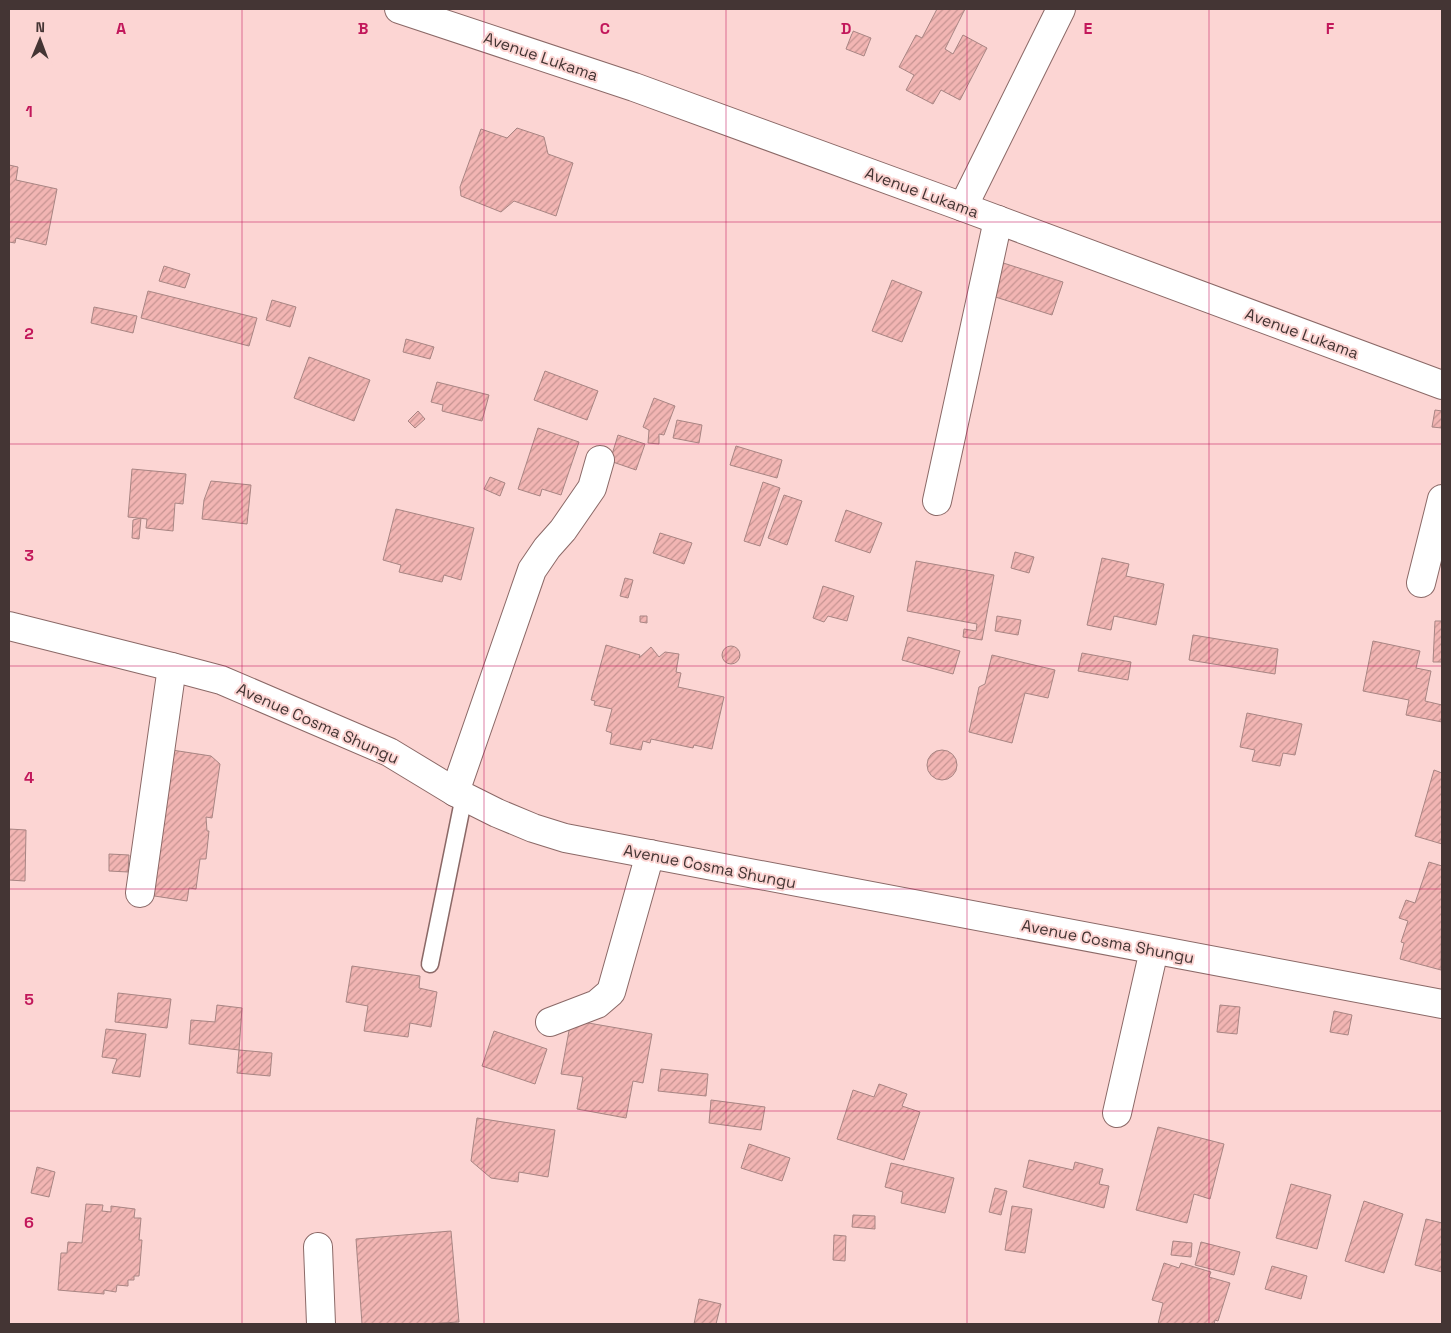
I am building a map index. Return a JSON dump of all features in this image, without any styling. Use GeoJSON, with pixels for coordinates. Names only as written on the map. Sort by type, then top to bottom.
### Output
{"type":"FeatureCollection","features":[{"type":"Feature","properties":{"kind":"street","name":"Avenue Lukama"},"geometry":{"type":"LineString","coordinates":[[399,9],[634,87],[1442,385]]}},
{"type":"Feature","properties":{"kind":"street"},"geometry":{"type":"LineString","coordinates":[[963,207],[1061,9]]}},
{"type":"Feature","properties":{"kind":"street"},"geometry":{"type":"LineString","coordinates":[[937,500],[998,220]]}},
{"type":"Feature","properties":{"kind":"street"},"geometry":{"type":"LineString","coordinates":[[460,794],[532,570],[592,488],[600,460]]}},
{"type":"Feature","properties":{"kind":"street"},"geometry":{"type":"LineString","coordinates":[[1421,583],[1442,499]]}},
{"type":"Feature","properties":{"kind":"street","name":"Avenue Cosma Shungu"},"geometry":{"type":"LineString","coordinates":[[9,626],[221,680],[389,752],[460,794],[533,828],[565,838],[1442,1004]]}},
{"type":"Feature","properties":{"kind":"street"},"geometry":{"type":"LineString","coordinates":[[140,894],[172,666]]}},
{"type":"Feature","properties":{"kind":"street"},"geometry":{"type":"LineString","coordinates":[[550,1022],[597,1004],[611,992],[650,854]]}},
{"type":"Feature","properties":{"kind":"street"},"geometry":{"type":"LineString","coordinates":[[1117,1114],[1154,950]]}},
{"type":"Feature","properties":{"kind":"street"},"geometry":{"type":"LineString","coordinates":[[318,1248],[321,1324]]}},
{"type":"Feature","properties":{"kind":"lane"},"geometry":{"type":"LineString","coordinates":[[430,964],[460,794]]}},
{"type":"Feature","properties":{"kind":"building"},"geometry":{"type":"Polygon","coordinates":[[[937,9],[965,9],[945,49],[953,54],[963,35],[987,48],[960,100],[941,90],[933,104],[906,90],[914,75],[899,67],[916,35],[922,38],[937,9]]]}},
{"type":"Feature","properties":{"kind":"building"},"geometry":{"type":"Polygon","coordinates":[[[853,31],[871,38],[864,56],[846,49],[853,31]]]}},
{"type":"Feature","properties":{"kind":"building"},"geometry":{"type":"Polygon","coordinates":[[[517,128],[544,137],[548,154],[573,163],[556,216],[514,201],[501,212],[461,196],[460,187],[481,129],[507,138],[517,128]]]}},
{"type":"Feature","properties":{"kind":"building"},"geometry":{"type":"Polygon","coordinates":[[[9,165],[18,167],[16,180],[57,189],[46,245],[16,238],[15,243],[9,242],[9,165]]]}},
{"type":"Feature","properties":{"kind":"building"},"geometry":{"type":"Polygon","coordinates":[[[997,261],[1063,282],[1052,315],[986,294],[997,261]]]}},
{"type":"Feature","properties":{"kind":"building"},"geometry":{"type":"Polygon","coordinates":[[[164,266],[190,274],[185,288],[159,281],[164,266]]]}},
{"type":"Feature","properties":{"kind":"building"},"geometry":{"type":"Polygon","coordinates":[[[892,280],[922,292],[902,342],[872,331],[892,280]]]}},
{"type":"Feature","properties":{"kind":"building"},"geometry":{"type":"Polygon","coordinates":[[[148,291],[257,318],[249,346],[141,318],[148,291]]]}},
{"type":"Feature","properties":{"kind":"building"},"geometry":{"type":"Polygon","coordinates":[[[272,300],[296,307],[290,327],[266,320],[272,300]]]}},
{"type":"Feature","properties":{"kind":"building"},"geometry":{"type":"Polygon","coordinates":[[[94,307],[137,316],[133,333],[91,323],[94,307]]]}},
{"type":"Feature","properties":{"kind":"building"},"geometry":{"type":"Polygon","coordinates":[[[406,339],[434,347],[430,359],[403,352],[406,339]]]}},
{"type":"Feature","properties":{"kind":"building"},"geometry":{"type":"Polygon","coordinates":[[[309,357],[370,380],[354,421],[294,398],[309,357]]]}},
{"type":"Feature","properties":{"kind":"building"},"geometry":{"type":"Polygon","coordinates":[[[545,371],[598,391],[587,420],[534,400],[545,371]]]}},
{"type":"Feature","properties":{"kind":"building"},"geometry":{"type":"Polygon","coordinates":[[[437,382],[489,395],[482,421],[442,411],[443,405],[431,402],[437,382]]]}},
{"type":"Feature","properties":{"kind":"building"},"geometry":{"type":"Polygon","coordinates":[[[654,398],[675,406],[664,435],[659,434],[659,444],[648,443],[649,430],[643,427],[654,398]]]}},
{"type":"Feature","properties":{"kind":"building"},"geometry":{"type":"Polygon","coordinates":[[[1435,410],[1442,411],[1442,428],[1432,427],[1435,410]]]}},
{"type":"Feature","properties":{"kind":"building"},"geometry":{"type":"Polygon","coordinates":[[[418,411],[425,419],[415,428],[408,421],[418,411]]]}},
{"type":"Feature","properties":{"kind":"building"},"geometry":{"type":"Polygon","coordinates":[[[677,420],[702,425],[699,443],[673,438],[677,420]]]}},
{"type":"Feature","properties":{"kind":"building"},"geometry":{"type":"Polygon","coordinates":[[[538,428],[579,442],[561,495],[542,489],[540,496],[518,489],[538,428]]]}},
{"type":"Feature","properties":{"kind":"building"},"geometry":{"type":"Polygon","coordinates":[[[618,435],[645,444],[636,470],[610,461],[618,435]]]}},
{"type":"Feature","properties":{"kind":"building"},"geometry":{"type":"Polygon","coordinates":[[[736,446],[782,460],[777,478],[730,465],[736,446]]]}},
{"type":"Feature","properties":{"kind":"building"},"geometry":{"type":"Polygon","coordinates":[[[132,469],[186,474],[183,504],[175,503],[173,531],[146,528],[147,519],[128,517],[132,469]]]}},
{"type":"Feature","properties":{"kind":"building"},"geometry":{"type":"Polygon","coordinates":[[[490,477],[505,483],[500,496],[484,489],[490,477]]]}},
{"type":"Feature","properties":{"kind":"building"},"geometry":{"type":"Polygon","coordinates":[[[211,481],[251,485],[247,524],[202,519],[204,500],[211,481]]]}},
{"type":"Feature","properties":{"kind":"building"},"geometry":{"type":"Polygon","coordinates":[[[763,482],[780,488],[760,546],[744,541],[763,482]]]}},
{"type":"Feature","properties":{"kind":"building"},"geometry":{"type":"Polygon","coordinates":[[[784,495],[802,501],[787,545],[768,538],[784,495]]]}},
{"type":"Feature","properties":{"kind":"building"},"geometry":{"type":"Polygon","coordinates":[[[396,509],[474,528],[461,580],[444,575],[442,582],[399,572],[401,565],[383,560],[396,509]]]}},
{"type":"Feature","properties":{"kind":"building"},"geometry":{"type":"Polygon","coordinates":[[[846,510],[882,523],[870,553],[835,541],[846,510]]]}},
{"type":"Feature","properties":{"kind":"building"},"geometry":{"type":"Polygon","coordinates":[[[141,518],[139,539],[132,538],[133,520],[141,518]]]}},
{"type":"Feature","properties":{"kind":"building"},"geometry":{"type":"Polygon","coordinates":[[[660,533],[692,543],[684,564],[653,553],[660,533]]]}},
{"type":"Feature","properties":{"kind":"building"},"geometry":{"type":"Polygon","coordinates":[[[1015,552],[1034,557],[1029,573],[1011,568],[1015,552]]]}},
{"type":"Feature","properties":{"kind":"building"},"geometry":{"type":"Polygon","coordinates":[[[1102,558],[1129,564],[1126,576],[1164,584],[1156,625],[1114,616],[1111,630],[1087,625],[1102,558]]]}},
{"type":"Feature","properties":{"kind":"building"},"geometry":{"type":"Polygon","coordinates":[[[916,561],[994,575],[982,640],[963,637],[964,629],[976,631],[977,624],[907,611],[916,561]]]}},
{"type":"Feature","properties":{"kind":"building"},"geometry":{"type":"Polygon","coordinates":[[[625,578],[633,580],[628,598],[620,596],[625,578]]]}},
{"type":"Feature","properties":{"kind":"building"},"geometry":{"type":"Polygon","coordinates":[[[823,586],[854,596],[847,621],[828,616],[824,622],[813,618],[823,586]]]}},
{"type":"Feature","properties":{"kind":"building"},"geometry":{"type":"Polygon","coordinates":[[[640,616],[647,616],[647,623],[640,622],[640,616]]]}},
{"type":"Feature","properties":{"kind":"building"},"geometry":{"type":"Polygon","coordinates":[[[997,616],[1021,620],[1018,635],[995,631],[997,616]]]}},
{"type":"Feature","properties":{"kind":"building"},"geometry":{"type":"Polygon","coordinates":[[[1435,621],[1442,621],[1442,662],[1433,662],[1435,621]]]}},
{"type":"Feature","properties":{"kind":"building"},"geometry":{"type":"Polygon","coordinates":[[[1193,635],[1278,649],[1275,674],[1189,660],[1193,635]]]}},
{"type":"Feature","properties":{"kind":"building"},"geometry":{"type":"Polygon","coordinates":[[[908,637],[960,651],[953,674],[902,660],[908,637]]]}},
{"type":"Feature","properties":{"kind":"building"},"geometry":{"type":"Polygon","coordinates":[[[1373,641],[1420,651],[1416,668],[1431,671],[1425,701],[1442,705],[1442,722],[1406,715],[1409,700],[1363,691],[1373,641]]]}},
{"type":"Feature","properties":{"kind":"building"},"geometry":{"type":"Polygon","coordinates":[[[606,645],[640,655],[639,658],[651,647],[659,657],[665,652],[679,654],[676,672],[681,673],[678,687],[724,697],[712,749],[694,745],[693,748],[651,739],[650,743],[643,741],[641,750],[610,744],[612,733],[606,731],[612,709],[594,705],[595,701],[591,700],[606,645]]]}},
{"type":"Feature","properties":{"kind":"building"},"geometry":{"type":"Polygon","coordinates":[[[727,646],[735,646],[740,651],[738,662],[727,664],[722,659],[722,651],[727,646]]]}},
{"type":"Feature","properties":{"kind":"building"},"geometry":{"type":"Polygon","coordinates":[[[1082,653],[1131,662],[1128,680],[1078,671],[1082,653]]]}},
{"type":"Feature","properties":{"kind":"building"},"geometry":{"type":"Polygon","coordinates":[[[992,655],[1055,670],[1048,698],[1025,693],[1012,743],[969,732],[979,687],[985,684],[992,655]]]}},
{"type":"Feature","properties":{"kind":"building"},"geometry":{"type":"Polygon","coordinates":[[[1247,713],[1302,724],[1295,755],[1283,753],[1280,766],[1252,761],[1255,750],[1240,747],[1247,713]]]}},
{"type":"Feature","properties":{"kind":"building"},"geometry":{"type":"Polygon","coordinates":[[[172,750],[211,756],[220,764],[212,818],[206,817],[207,831],[209,831],[206,859],[200,859],[196,889],[189,888],[187,901],[148,895],[172,750]]]}},
{"type":"Feature","properties":{"kind":"building"},"geometry":{"type":"Polygon","coordinates":[[[942,750],[953,754],[957,765],[953,776],[942,780],[931,776],[927,765],[931,754],[942,750]]]}},
{"type":"Feature","properties":{"kind":"building"},"geometry":{"type":"Polygon","coordinates":[[[1434,770],[1442,773],[1442,844],[1415,836],[1434,770]]]}},
{"type":"Feature","properties":{"kind":"building"},"geometry":{"type":"Polygon","coordinates":[[[9,829],[26,830],[25,881],[9,880],[9,829]]]}},
{"type":"Feature","properties":{"kind":"building"},"geometry":{"type":"Polygon","coordinates":[[[109,854],[129,855],[128,872],[109,871],[109,854]]]}},
{"type":"Feature","properties":{"kind":"building"},"geometry":{"type":"Polygon","coordinates":[[[1429,862],[1442,866],[1441,970],[1400,959],[1404,943],[1401,942],[1408,921],[1399,918],[1406,900],[1415,903],[1429,862]]]}},
{"type":"Feature","properties":{"kind":"building"},"geometry":{"type":"Polygon","coordinates":[[[352,966],[420,976],[419,988],[437,992],[431,1027],[410,1023],[408,1037],[364,1031],[368,1006],[346,1002],[352,966]]]}},
{"type":"Feature","properties":{"kind":"building"},"geometry":{"type":"Polygon","coordinates":[[[118,993],[171,999],[167,1028],[115,1022],[118,993]]]}},
{"type":"Feature","properties":{"kind":"building"},"geometry":{"type":"Polygon","coordinates":[[[217,1005],[242,1008],[239,1050],[189,1044],[191,1020],[215,1022],[217,1005]]]}},
{"type":"Feature","properties":{"kind":"building"},"geometry":{"type":"Polygon","coordinates":[[[1220,1005],[1240,1007],[1237,1034],[1217,1032],[1220,1005]]]}},
{"type":"Feature","properties":{"kind":"building"},"geometry":{"type":"Polygon","coordinates":[[[1334,1011],[1352,1015],[1348,1035],[1330,1032],[1334,1011]]]}},
{"type":"Feature","properties":{"kind":"building"},"geometry":{"type":"Polygon","coordinates":[[[571,1020],[652,1034],[643,1083],[633,1081],[626,1118],[577,1109],[583,1077],[561,1074],[571,1020]]]}},
{"type":"Feature","properties":{"kind":"building"},"geometry":{"type":"Polygon","coordinates":[[[106,1029],[146,1034],[140,1077],[112,1073],[117,1059],[102,1057],[106,1029]]]}},
{"type":"Feature","properties":{"kind":"building"},"geometry":{"type":"Polygon","coordinates":[[[494,1031],[547,1049],[535,1084],[482,1066],[494,1031]]]}},
{"type":"Feature","properties":{"kind":"building"},"geometry":{"type":"Polygon","coordinates":[[[239,1050],[272,1053],[270,1076],[237,1073],[239,1050]]]}},
{"type":"Feature","properties":{"kind":"building"},"geometry":{"type":"Polygon","coordinates":[[[661,1069],[708,1074],[706,1096],[658,1091],[661,1069]]]}},
{"type":"Feature","properties":{"kind":"building"},"geometry":{"type":"Polygon","coordinates":[[[879,1084],[907,1094],[902,1106],[920,1112],[904,1160],[837,1139],[853,1090],[874,1097],[879,1084]]]}},
{"type":"Feature","properties":{"kind":"building"},"geometry":{"type":"Polygon","coordinates":[[[711,1100],[765,1107],[761,1130],[709,1123],[711,1100]]]}},
{"type":"Feature","properties":{"kind":"building"},"geometry":{"type":"Polygon","coordinates":[[[477,1118],[555,1130],[548,1177],[519,1172],[518,1182],[491,1178],[471,1161],[477,1118]]]}},
{"type":"Feature","properties":{"kind":"building"},"geometry":{"type":"Polygon","coordinates":[[[1158,1127],[1224,1144],[1210,1199],[1194,1194],[1187,1223],[1136,1210],[1158,1127]]]}},
{"type":"Feature","properties":{"kind":"building"},"geometry":{"type":"Polygon","coordinates":[[[749,1144],[790,1158],[782,1181],[741,1168],[749,1144]]]}},
{"type":"Feature","properties":{"kind":"building"},"geometry":{"type":"Polygon","coordinates":[[[1029,1160],[1073,1170],[1075,1162],[1103,1169],[1099,1184],[1109,1186],[1104,1208],[1023,1187],[1029,1160]]]}},
{"type":"Feature","properties":{"kind":"building"},"geometry":{"type":"Polygon","coordinates":[[[891,1163],[954,1178],[945,1213],[901,1203],[903,1192],[885,1187],[891,1163]]]}},
{"type":"Feature","properties":{"kind":"building"},"geometry":{"type":"Polygon","coordinates":[[[37,1167],[55,1172],[49,1197],[31,1193],[37,1167]]]}},
{"type":"Feature","properties":{"kind":"building"},"geometry":{"type":"Polygon","coordinates":[[[1291,1184],[1331,1195],[1317,1249],[1276,1238],[1291,1184]]]}},
{"type":"Feature","properties":{"kind":"building"},"geometry":{"type":"Polygon","coordinates":[[[995,1188],[1007,1191],[1001,1215],[989,1212],[995,1188]]]}},
{"type":"Feature","properties":{"kind":"building"},"geometry":{"type":"Polygon","coordinates":[[[1364,1201],[1403,1214],[1384,1273],[1345,1261],[1364,1201]]]}},
{"type":"Feature","properties":{"kind":"building"},"geometry":{"type":"Polygon","coordinates":[[[86,1204],[103,1205],[102,1211],[111,1212],[111,1206],[135,1209],[134,1218],[141,1218],[139,1240],[142,1240],[139,1276],[134,1276],[134,1280],[128,1280],[128,1286],[117,1285],[116,1292],[104,1290],[104,1294],[58,1290],[61,1253],[67,1253],[68,1242],[82,1243],[86,1204]]]}},
{"type":"Feature","properties":{"kind":"building"},"geometry":{"type":"Polygon","coordinates":[[[1012,1206],[1032,1209],[1025,1253],[1005,1250],[1012,1206]]]}},
{"type":"Feature","properties":{"kind":"building"},"geometry":{"type":"Polygon","coordinates":[[[853,1215],[875,1216],[875,1229],[852,1227],[853,1215]]]}},
{"type":"Feature","properties":{"kind":"building"},"geometry":{"type":"Polygon","coordinates":[[[1426,1219],[1442,1223],[1442,1272],[1415,1265],[1426,1219]]]}},
{"type":"Feature","properties":{"kind":"building"},"geometry":{"type":"Polygon","coordinates":[[[451,1231],[459,1322],[362,1324],[356,1239],[451,1231]]]}},
{"type":"Feature","properties":{"kind":"building"},"geometry":{"type":"Polygon","coordinates":[[[834,1235],[846,1236],[845,1261],[833,1260],[834,1235]]]}},
{"type":"Feature","properties":{"kind":"building"},"geometry":{"type":"Polygon","coordinates":[[[1173,1241],[1192,1243],[1191,1257],[1171,1255],[1173,1241]]]}},
{"type":"Feature","properties":{"kind":"building"},"geometry":{"type":"Polygon","coordinates":[[[1201,1242],[1240,1252],[1234,1275],[1195,1265],[1201,1242]]]}},
{"type":"Feature","properties":{"kind":"building"},"geometry":{"type":"Polygon","coordinates":[[[1164,1263],[1179,1268],[1181,1263],[1211,1272],[1209,1277],[1230,1283],[1218,1321],[1215,1320],[1214,1324],[1158,1324],[1163,1303],[1152,1300],[1164,1263]]]}},
{"type":"Feature","properties":{"kind":"building"},"geometry":{"type":"Polygon","coordinates":[[[1272,1266],[1307,1276],[1301,1299],[1265,1289],[1272,1266]]]}},
{"type":"Feature","properties":{"kind":"building"},"geometry":{"type":"Polygon","coordinates":[[[699,1299],[721,1304],[716,1324],[694,1324],[699,1299]]]}}]}
